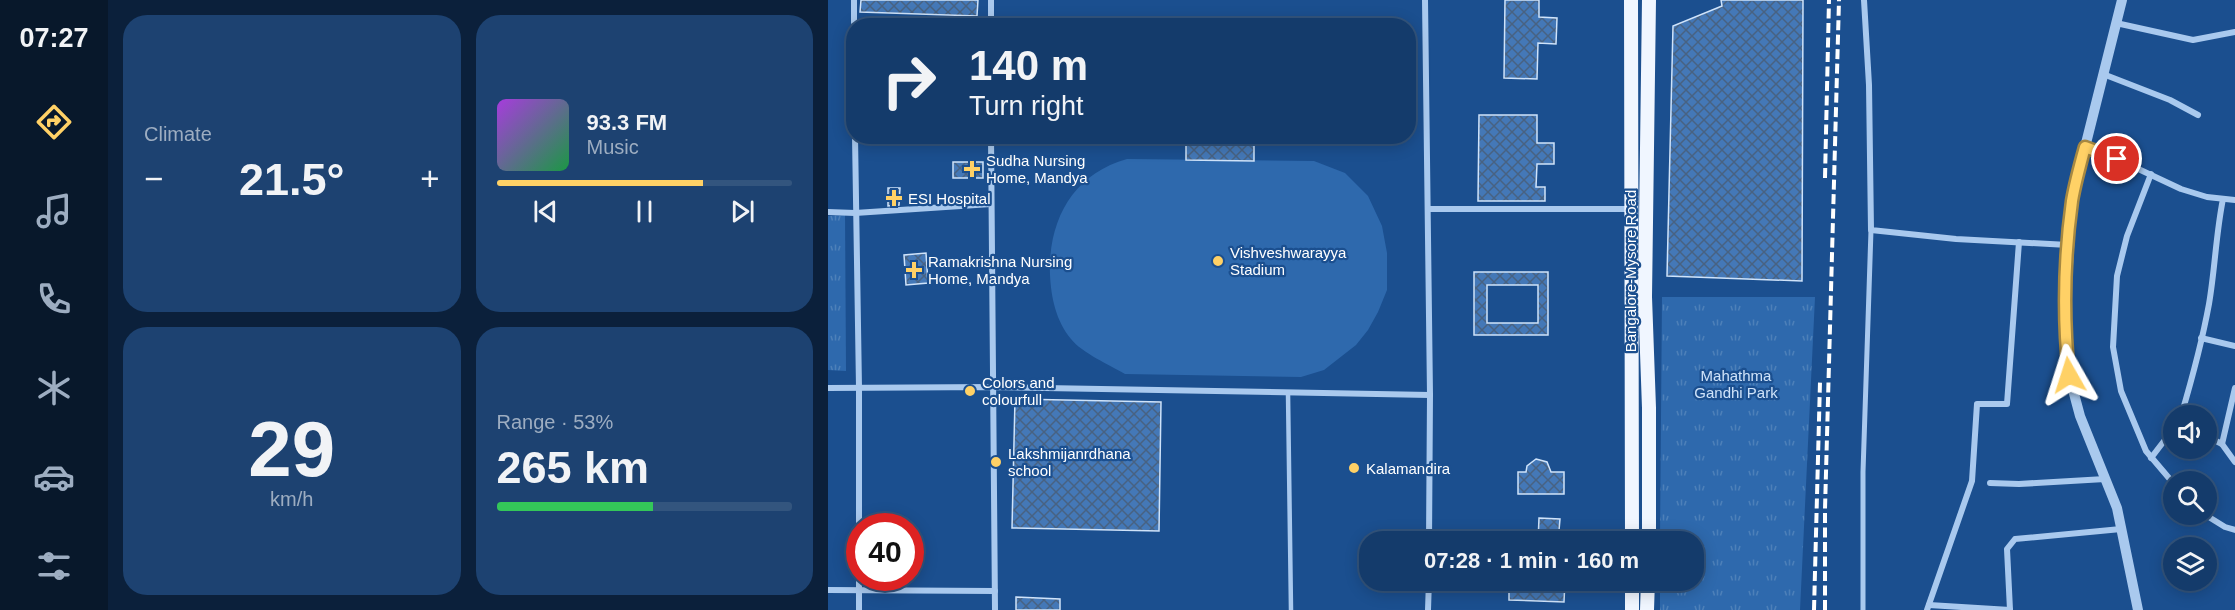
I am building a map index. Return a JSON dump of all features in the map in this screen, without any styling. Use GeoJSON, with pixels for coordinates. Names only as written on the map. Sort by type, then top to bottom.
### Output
{"type":"FeatureCollection","features":[{"type":"Feature","properties":{"kind":"main road","name":"Bangalore-Mysore Road"},"geometry":{"type":"LineString","coordinates":[[1631,0],[1632,531]]}},
{"type":"Feature","properties":{"kind":"main road","name":"Bangalore-Mysore Road"},"geometry":{"type":"LineString","coordinates":[[1649,0],[1645,297],[1649,408],[1649,531]]}},
{"type":"Feature","properties":{"kind":"main road"},"geometry":{"type":"LineString","coordinates":[[1632,591],[1632,610]]}},
{"type":"Feature","properties":{"kind":"main road"},"geometry":{"type":"LineString","coordinates":[[1647,610],[1648,591]]}},
{"type":"Feature","properties":{"kind":"street"},"geometry":{"type":"LineString","coordinates":[[854,0],[854,18]]}},
{"type":"Feature","properties":{"kind":"street"},"geometry":{"type":"LineString","coordinates":[[991,0],[991,18]]}},
{"type":"Feature","properties":{"kind":"street"},"geometry":{"type":"LineString","coordinates":[[1425,0],[1430,395],[1429,531]]}},
{"type":"Feature","properties":{"kind":"street"},"geometry":{"type":"LineString","coordinates":[[1863,610],[1863,472],[1871,230],[1869,85],[1864,0]]}},
{"type":"Feature","properties":{"kind":"street"},"geometry":{"type":"LineString","coordinates":[[2122,0],[2072,199],[2064,332],[2069,375],[2080,416],[2117,508],[2138,610]]}},
{"type":"Feature","properties":{"kind":"street"},"geometry":{"type":"LineString","coordinates":[[2116,24],[2193,40],[2235,32]]}},
{"type":"Feature","properties":{"kind":"street"},"geometry":{"type":"LineString","coordinates":[[2103,74],[2170,100],[2198,115]]}},
{"type":"Feature","properties":{"kind":"street"},"geometry":{"type":"LineString","coordinates":[[855,144],[859,513]]}},
{"type":"Feature","properties":{"kind":"street"},"geometry":{"type":"LineString","coordinates":[[991,144],[995,610]]}},
{"type":"Feature","properties":{"kind":"street"},"geometry":{"type":"LineString","coordinates":[[2085,147],[2181,189],[2235,200]]}},
{"type":"Feature","properties":{"kind":"street"},"geometry":{"type":"LineString","coordinates":[[2151,174],[2127,236],[2117,276],[2113,347],[2121,391],[2146,451],[2163,472]]}},
{"type":"Feature","properties":{"kind":"street"},"geometry":{"type":"LineString","coordinates":[[2184,405],[2209,303],[2223,199]]}},
{"type":"Feature","properties":{"kind":"street"},"geometry":{"type":"LineString","coordinates":[[828,212],[855,213],[991,204]]}},
{"type":"Feature","properties":{"kind":"street"},"geometry":{"type":"LineString","coordinates":[[1428,209],[1631,209]]}},
{"type":"Feature","properties":{"kind":"street"},"geometry":{"type":"LineString","coordinates":[[1871,230],[1956,239],[2068,245]]}},
{"type":"Feature","properties":{"kind":"street"},"geometry":{"type":"LineString","coordinates":[[2019,242],[2007,404],[1977,404],[1972,481],[1928,608],[2010,610],[2007,549],[2016,539],[2121,529]]}},
{"type":"Feature","properties":{"kind":"street"},"geometry":{"type":"LineString","coordinates":[[2201,338],[2235,346]]}},
{"type":"Feature","properties":{"kind":"street"},"geometry":{"type":"LineString","coordinates":[[828,388],[992,387],[1430,395]]}},
{"type":"Feature","properties":{"kind":"street"},"geometry":{"type":"LineString","coordinates":[[2222,444],[2235,388]]}},
{"type":"Feature","properties":{"kind":"street"},"geometry":{"type":"LineString","coordinates":[[2151,458],[2163,442]]}},
{"type":"Feature","properties":{"kind":"street"},"geometry":{"type":"LineString","coordinates":[[2217,442],[2222,444],[2235,462]]}},
{"type":"Feature","properties":{"kind":"street"},"geometry":{"type":"LineString","coordinates":[[1990,483],[2019,484],[2105,479]]}},
{"type":"Feature","properties":{"kind":"street"},"geometry":{"type":"LineString","coordinates":[[2217,522],[2235,530]]}},
{"type":"Feature","properties":{"kind":"street"},"geometry":{"type":"LineString","coordinates":[[828,590],[846,591]]}},
{"type":"Feature","properties":{"kind":"street"},"geometry":{"type":"LineString","coordinates":[[859,591],[859,610]]}},
{"type":"Feature","properties":{"kind":"street"},"geometry":{"type":"LineString","coordinates":[[924,591],[995,591]]}},
{"type":"Feature","properties":{"kind":"street"},"geometry":{"type":"LineString","coordinates":[[1428,610],[1429,591]]}},
{"type":"Feature","properties":{"kind":"lane"},"geometry":{"type":"LineString","coordinates":[[1288,393],[1292,610]]}},
{"type":"Feature","properties":{"kind":"green space","name":"Vishveshwarayya Stadium"},"geometry":{"type":"Polygon","coordinates":[[[1127,159],[1314,161],[1345,173],[1368,196],[1382,226],[1387,253],[1387,290],[1368,330],[1356,345],[1324,370],[1301,377],[1125,374],[1082,349],[1066,332],[1053,300],[1050,275],[1054,236],[1059,218],[1078,188],[1108,166],[1127,159]]]}},
{"type":"Feature","properties":{"kind":"green space"},"geometry":{"type":"Polygon","coordinates":[[[845,215],[846,371],[828,370],[828,216],[845,215]]]}},
{"type":"Feature","properties":{"kind":"green space","name":"Mahathma Gandhi Park"},"geometry":{"type":"Polygon","coordinates":[[[1662,297],[1815,297],[1800,610],[1660,610],[1660,591],[1704,591],[1704,531],[1660,531],[1662,297]]]}},
{"type":"Feature","properties":{"kind":"building"},"geometry":{"type":"Polygon","coordinates":[[[861,0],[978,0],[977,16],[860,12],[861,0]]]}},
{"type":"Feature","properties":{"kind":"building"},"geometry":{"type":"Polygon","coordinates":[[[1505,0],[1539,0],[1539,17],[1557,18],[1556,44],[1538,43],[1537,79],[1504,78],[1505,0]]]}},
{"type":"Feature","properties":{"kind":"building"},"geometry":{"type":"Polygon","coordinates":[[[1721,0],[1803,0],[1802,281],[1667,276],[1673,26],[1722,6],[1721,0]]]}},
{"type":"Feature","properties":{"kind":"building"},"geometry":{"type":"Polygon","coordinates":[[[1479,115],[1537,115],[1537,143],[1554,143],[1554,164],[1537,164],[1536,187],[1545,187],[1545,201],[1478,201],[1479,115]]]}},
{"type":"Feature","properties":{"kind":"building"},"geometry":{"type":"Polygon","coordinates":[[[1186,144],[1254,144],[1254,161],[1186,160],[1186,144]]]}},
{"type":"Feature","properties":{"kind":"building"},"geometry":{"type":"Polygon","coordinates":[[[953,162],[983,162],[983,178],[953,178],[953,162]]]}},
{"type":"Feature","properties":{"kind":"building"},"geometry":{"type":"Polygon","coordinates":[[[888,188],[900,188],[899,205],[888,206],[888,188]]]}},
{"type":"Feature","properties":{"kind":"building"},"geometry":{"type":"Polygon","coordinates":[[[926,253],[928,283],[906,285],[904,255],[926,253]]]}},
{"type":"Feature","properties":{"kind":"building"},"geometry":{"type":"Polygon","coordinates":[[[1474,272],[1548,272],[1548,335],[1474,335],[1474,272]],[[1487,285],[1487,323],[1538,323],[1538,285],[1487,285]]]}},
{"type":"Feature","properties":{"kind":"building"},"geometry":{"type":"Polygon","coordinates":[[[1015,399],[1161,402],[1159,531],[1012,528],[1015,399]]]}},
{"type":"Feature","properties":{"kind":"building"},"geometry":{"type":"Polygon","coordinates":[[[1536,459],[1547,462],[1551,472],[1564,472],[1564,494],[1518,494],[1518,472],[1526,472],[1527,466],[1536,459]]]}},
{"type":"Feature","properties":{"kind":"building"},"geometry":{"type":"Polygon","coordinates":[[[1539,518],[1560,519],[1559,531],[1538,531],[1539,518]]]}},
{"type":"Feature","properties":{"kind":"building"},"geometry":{"type":"Polygon","coordinates":[[[1509,591],[1564,591],[1564,602],[1509,600],[1509,591]]]}},
{"type":"Feature","properties":{"kind":"building"},"geometry":{"type":"Polygon","coordinates":[[[1016,597],[1060,599],[1060,610],[1016,610],[1016,597]]]}},
{"type":"Feature","properties":{"kind":"railway"},"geometry":{"type":"LineString","coordinates":[[1825,178],[1829,0]]}},
{"type":"Feature","properties":{"kind":"railway"},"geometry":{"type":"LineString","coordinates":[[1825,610],[1825,509],[1839,0]]}},
{"type":"Feature","properties":{"kind":"railway"},"geometry":{"type":"LineString","coordinates":[[1814,610],[1820,382]]}},
{"type":"Feature","properties":{"kind":"place","name":"Sudha Nursing Home, Mandya"},"geometry":{"type":"Point","coordinates":[972,169]}},
{"type":"Feature","properties":{"kind":"place","name":"ESI Hospital"},"geometry":{"type":"Point","coordinates":[894,198]}},
{"type":"Feature","properties":{"kind":"place","name":"Vishveshwarayya Stadium"},"geometry":{"type":"Point","coordinates":[1218,261]}},
{"type":"Feature","properties":{"kind":"place","name":"Ramakrishna Nursing Home, Mandya"},"geometry":{"type":"Point","coordinates":[914,270]}},
{"type":"Feature","properties":{"kind":"place","name":"Colors and colourfull"},"geometry":{"type":"Point","coordinates":[970,391]}},
{"type":"Feature","properties":{"kind":"place","name":"Lakshmijanrdhana school"},"geometry":{"type":"Point","coordinates":[996,462]}},
{"type":"Feature","properties":{"kind":"place","name":"Kalamandira"},"geometry":{"type":"Point","coordinates":[1354,468]}},
{"type":"Feature","properties":{"kind":"route"},"geometry":{"type":"LineString","coordinates":[[2069,375],[2064,332],[2072,199],[2085,147],[2117,159]]}}]}
